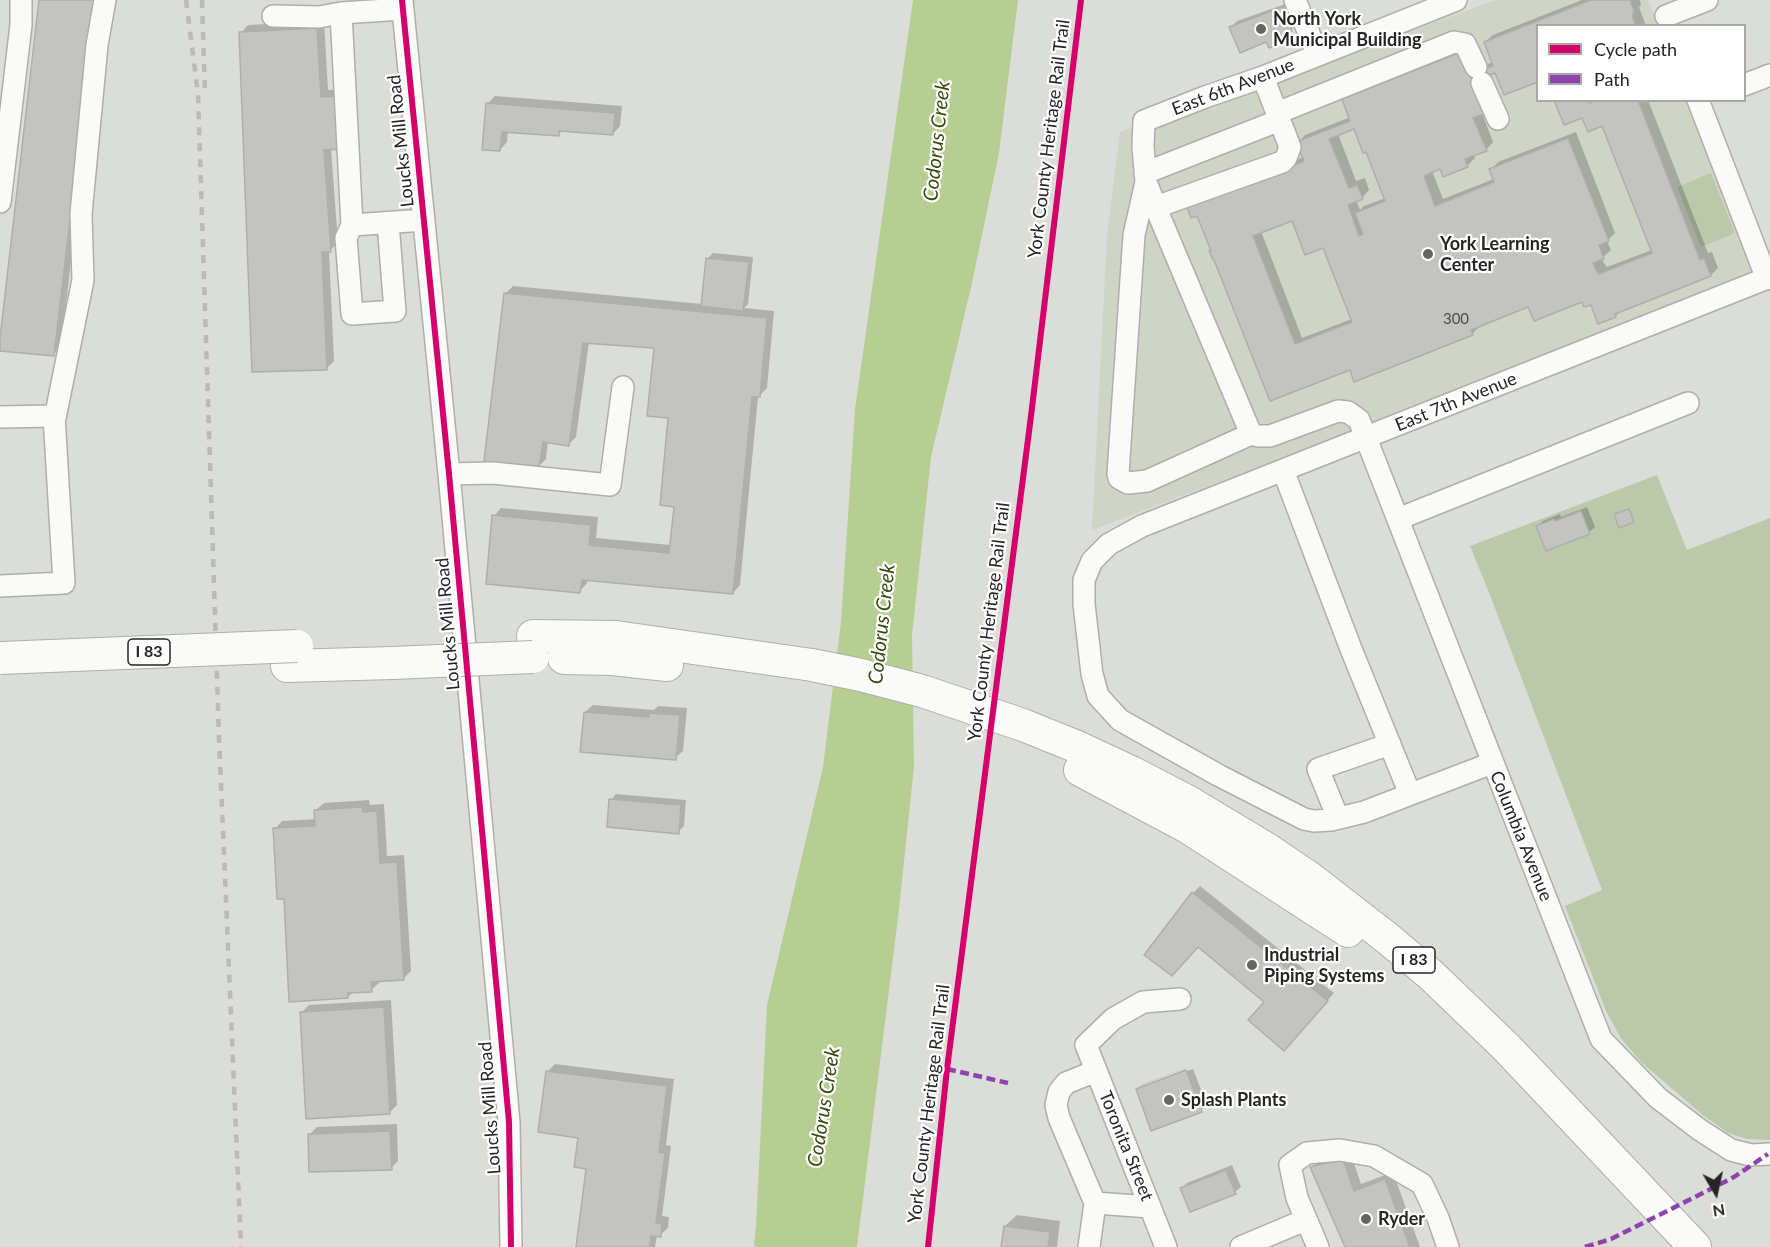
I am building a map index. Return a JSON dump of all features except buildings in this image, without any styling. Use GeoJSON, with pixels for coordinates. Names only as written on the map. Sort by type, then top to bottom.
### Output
{"type":"FeatureCollection","features":[{"type":"Feature","properties":{"kind":"highway","name":"I 83"},"geometry":{"type":"LineString","coordinates":[[0,676],[292,656],[533,647],[616,637],[707,659],[812,665],[912,688],[991,714],[1071,755],[1358,937],[1513,1080],[1668,1247]]}},
{"type":"Feature","properties":{"kind":"highway","name":"I 83"},"geometry":{"type":"LineString","coordinates":[[0,658],[292,656]]}},
{"type":"Feature","properties":{"kind":"highway","name":"I 83"},"geometry":{"type":"LineString","coordinates":[[1071,755],[1133,773],[1228,825],[1307,876],[1387,938],[1431,975],[1506,1047],[1695,1247]]}},
{"type":"Feature","properties":{"kind":"street"},"geometry":{"type":"LineString","coordinates":[[1,188],[21,26],[21,0]]}},
{"type":"Feature","properties":{"kind":"street"},"geometry":{"type":"LineString","coordinates":[[0,586],[64,583],[54,418],[83,280],[81,214],[97,45],[105,0]]}},
{"type":"Feature","properties":{"kind":"street"},"geometry":{"type":"LineString","coordinates":[[1295,0],[1318,55]]}},
{"type":"Feature","properties":{"kind":"street","name":"East 6th Avenue"},"geometry":{"type":"LineString","coordinates":[[1146,177],[1144,121],[1263,77],[1456,0]]}},
{"type":"Feature","properties":{"kind":"street"},"geometry":{"type":"LineString","coordinates":[[1665,14],[1707,0]]}},
{"type":"Feature","properties":{"kind":"street"},"geometry":{"type":"LineString","coordinates":[[273,16],[319,17],[403,4]]}},
{"type":"Feature","properties":{"kind":"street","name":"Loucks Mill Road"},"geometry":{"type":"LineString","coordinates":[[403,4],[509,1122],[511,1247]]}},
{"type":"Feature","properties":{"kind":"street"},"geometry":{"type":"LineString","coordinates":[[341,13],[352,225],[346,238],[352,314],[395,311],[388,223]]}},
{"type":"Feature","properties":{"kind":"street"},"geometry":{"type":"LineString","coordinates":[[1146,177],[1278,117],[1454,42],[1465,44],[1498,119]]}},
{"type":"Feature","properties":{"kind":"street"},"geometry":{"type":"LineString","coordinates":[[1746,84],[1770,75]]}},
{"type":"Feature","properties":{"kind":"street"},"geometry":{"type":"LineString","coordinates":[[1156,207],[1282,162],[1289,153],[1290,147],[1263,77]]}},
{"type":"Feature","properties":{"kind":"street"},"geometry":{"type":"LineString","coordinates":[[1699,102],[1768,278]]}},
{"type":"Feature","properties":{"kind":"street"},"geometry":{"type":"LineString","coordinates":[[1146,177],[1156,207],[1251,434],[1147,481],[1128,483],[1119,478],[1118,474],[1134,235],[1146,177]]}},
{"type":"Feature","properties":{"kind":"street"},"geometry":{"type":"LineString","coordinates":[[352,225],[424,220]]}},
{"type":"Feature","properties":{"kind":"street","name":"East 7th Avenue"},"geometry":{"type":"LineString","coordinates":[[1492,763],[1364,812],[1314,821],[1304,819],[1218,775],[1120,720],[1098,696],[1092,674],[1084,604],[1084,580],[1092,561],[1109,544],[1142,526],[1768,278]]}},
{"type":"Feature","properties":{"kind":"street"},"geometry":{"type":"LineString","coordinates":[[449,474],[493,473],[610,485],[623,387]]}},
{"type":"Feature","properties":{"kind":"street"},"geometry":{"type":"LineString","coordinates":[[1398,519],[1688,403]]}},
{"type":"Feature","properties":{"kind":"street","name":"Columbia Avenue"},"geometry":{"type":"LineString","coordinates":[[1251,434],[1270,436],[1338,411],[1344,411],[1359,420],[1601,1039],[1658,1098],[1700,1130],[1731,1150],[1751,1155],[1769,1154]]}},
{"type":"Feature","properties":{"kind":"street"},"geometry":{"type":"LineString","coordinates":[[0,417],[54,416],[54,418]]}},
{"type":"Feature","properties":{"kind":"street"},"geometry":{"type":"LineString","coordinates":[[1283,470],[1351,649],[1410,794]]}},
{"type":"Feature","properties":{"kind":"street"},"geometry":{"type":"LineString","coordinates":[[1338,818],[1318,769],[1390,744]]}},
{"type":"Feature","properties":{"kind":"street","name":"Toronita Street"},"geometry":{"type":"LineString","coordinates":[[1166,1247],[1086,1045],[1113,1019],[1143,1002],[1180,999]]}},
{"type":"Feature","properties":{"kind":"street"},"geometry":{"type":"LineString","coordinates":[[1089,1247],[1095,1203],[1059,1118],[1056,1105],[1059,1092],[1065,1083],[1096,1071]]}},
{"type":"Feature","properties":{"kind":"street"},"geometry":{"type":"LineString","coordinates":[[1318,1247],[1297,1198],[1290,1166],[1306,1153],[1340,1150],[1374,1156],[1422,1184],[1438,1218],[1448,1247]]}},
{"type":"Feature","properties":{"kind":"street"},"geometry":{"type":"LineString","coordinates":[[1095,1203],[1150,1207]]}},
{"type":"Feature","properties":{"kind":"street"},"geometry":{"type":"LineString","coordinates":[[1241,1247],[1305,1220]]}},
{"type":"Feature","properties":{"kind":"shaded area","name":"York Learning Center"},"geometry":{"type":"Polygon","coordinates":[[[1496,0],[1648,0],[1659,24],[1536,24],[1536,102],[1688,102],[1756,272],[1375,423],[1092,530],[1107,236],[1120,132],[1286,77],[1496,0]]]}},
{"type":"Feature","properties":{"kind":"shaded area"},"geometry":{"type":"Polygon","coordinates":[[[1711,173],[1735,233],[1701,247],[1677,187],[1711,173]]]}},
{"type":"Feature","properties":{"kind":"shaded area"},"geometry":{"type":"Polygon","coordinates":[[[1657,475],[1687,550],[1770,518],[1770,1140],[1747,1139],[1728,1133],[1704,1116],[1641,1062],[1620,1037],[1606,1011],[1565,906],[1602,890],[1470,546],[1657,475]]]}},
{"type":"Feature","properties":{"kind":"water","name":"Codorus Creek"},"geometry":{"type":"Polygon","coordinates":[[[913,0],[1018,0],[999,153],[972,283],[931,457],[912,635],[914,767],[898,918],[857,1247],[754,1247],[767,1005],[823,767],[841,622],[855,409],[913,0]]]}},
{"type":"Feature","properties":{"kind":"railway"},"geometry":{"type":"LineString","coordinates":[[186,0],[198,94],[219,738],[241,1247]]}},
{"type":"Feature","properties":{"kind":"railway"},"geometry":{"type":"LineString","coordinates":[[202,0],[205,93]]}},
{"type":"Feature","properties":{"kind":"marked path"},"geometry":{"type":"LineString","coordinates":[[947,1069],[1008,1083]]}},
{"type":"Feature","properties":{"kind":"marked path"},"geometry":{"type":"LineString","coordinates":[[1585,1247],[1611,1239],[1697,1196],[1734,1177],[1768,1154]]}},
{"type":"Feature","properties":{"kind":"cycle path"},"geometry":{"type":"LineString","coordinates":[[402,0],[509,1122],[511,1247]]}},
{"type":"Feature","properties":{"kind":"cycle path","name":"York County Heritage Rail Trail"},"geometry":{"type":"LineString","coordinates":[[928,1247],[947,1069],[1031,416],[1081,0]]}},
{"type":"Feature","properties":{"kind":"place","name":"North York Municipal Building"},"geometry":{"type":"Point","coordinates":[1261,29]}},
{"type":"Feature","properties":{"kind":"place","name":"York Learning Center"},"geometry":{"type":"Point","coordinates":[1428,254]}},
{"type":"Feature","properties":{"kind":"place","name":"Industrial Piping Systems"},"geometry":{"type":"Point","coordinates":[1252,965]}},
{"type":"Feature","properties":{"kind":"place","name":"Splash Plants"},"geometry":{"type":"Point","coordinates":[1169,1100]}},
{"type":"Feature","properties":{"kind":"place","name":"Ryder"},"geometry":{"type":"Point","coordinates":[1366,1219]}}]}
